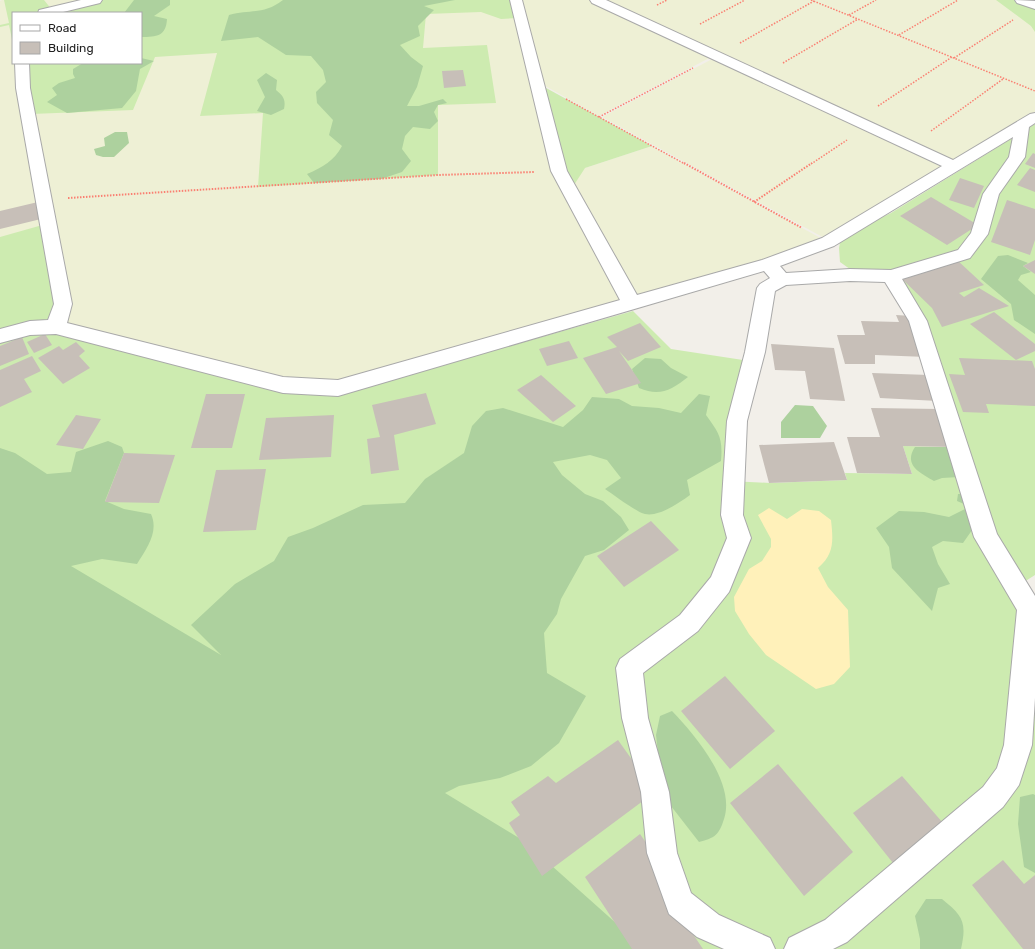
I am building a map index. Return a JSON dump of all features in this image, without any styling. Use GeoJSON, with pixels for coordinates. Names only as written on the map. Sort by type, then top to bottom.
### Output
{"type":"FeatureCollection","features":[{"type":"Feature","properties":{"kind":"street"},"geometry":{"type":"LineString","coordinates":[[48,12],[96,0]]}},
{"type":"Feature","properties":{"kind":"street"},"geometry":{"type":"LineString","coordinates":[[516,0],[559,171],[632,304]]}},
{"type":"Feature","properties":{"kind":"street"},"geometry":{"type":"LineString","coordinates":[[596,0],[954,166]]}},
{"type":"Feature","properties":{"kind":"street"},"geometry":{"type":"LineString","coordinates":[[1022,0],[1035,5]]}},
{"type":"Feature","properties":{"kind":"street"},"geometry":{"type":"LineString","coordinates":[[22,64],[23,88],[62,304],[56,327]]}},
{"type":"Feature","properties":{"kind":"street"},"geometry":{"type":"LineString","coordinates":[[0,336],[30,328],[56,327],[283,385],[338,388],[632,304],[775,272],[891,276],[964,254],[979,234],[990,194],[1017,157],[1029,121]]}},
{"type":"Feature","properties":{"kind":"street"},"geometry":{"type":"LineString","coordinates":[[759,949],[708,926],[680,903],[662,853],[655,792],[635,718],[629,668],[689,623],[720,584],[739,538],[732,515],[737,421],[755,352],[766,288],[775,272],[828,242],[1029,121]]}},
{"type":"Feature","properties":{"kind":"street"},"geometry":{"type":"LineString","coordinates":[[800,949],[836,931],[993,797],[1008,775],[1018,745],[1032,611],[986,537],[918,321],[891,276]]}},
{"type":"Feature","properties":{"kind":"path"},"geometry":{"type":"LineString","coordinates":[[676,37],[745,0]]}},
{"type":"Feature","properties":{"kind":"path"},"geometry":{"type":"LineString","coordinates":[[811,0],[1035,91]]}},
{"type":"Feature","properties":{"kind":"path"},"geometry":{"type":"LineString","coordinates":[[849,15],[876,0]]}},
{"type":"Feature","properties":{"kind":"path"},"geometry":{"type":"LineString","coordinates":[[899,35],[958,0]]}},
{"type":"Feature","properties":{"kind":"path"},"geometry":{"type":"LineString","coordinates":[[599,117],[716,56],[814,1]]}},
{"type":"Feature","properties":{"kind":"path"},"geometry":{"type":"LineString","coordinates":[[754,202],[953,57],[1018,17]]}},
{"type":"Feature","properties":{"kind":"path"},"geometry":{"type":"LineString","coordinates":[[760,76],[858,19]]}},
{"type":"Feature","properties":{"kind":"path"},"geometry":{"type":"LineString","coordinates":[[910,146],[1004,78]]}},
{"type":"Feature","properties":{"kind":"path"},"geometry":{"type":"LineString","coordinates":[[537,83],[828,242]]}},
{"type":"Feature","properties":{"kind":"path"},"geometry":{"type":"LineString","coordinates":[[64,198],[438,175],[559,171]]}},
{"type":"Feature","properties":{"kind":"green space"},"geometry":{"type":"Polygon","coordinates":[[[4,0],[44,0],[52,10],[44,12],[12,12],[12,39],[9,25],[0,27],[0,25],[9,23],[4,0]]]}},
{"type":"Feature","properties":{"kind":"green space"},"geometry":{"type":"Polygon","coordinates":[[[93,0],[44,12],[12,12],[12,64],[20,64],[60,305],[0,333],[0,1],[93,0]]]}},
{"type":"Feature","properties":{"kind":"green space"},"geometry":{"type":"Polygon","coordinates":[[[99,0],[514,0],[518,18],[501,19],[481,12],[426,14],[423,48],[487,45],[496,103],[438,105],[438,175],[258,187],[263,113],[200,116],[217,53],[155,57],[133,110],[31,114],[24,64],[142,64],[142,12],[51,12],[99,0]]]}},
{"type":"Feature","properties":{"kind":"green space"},"geometry":{"type":"Polygon","coordinates":[[[134,0],[170,0],[170,5],[154,16],[167,19],[165,29],[156,36],[142,37],[142,12],[125,12],[134,0]]]}},
{"type":"Feature","properties":{"kind":"green space"},"geometry":{"type":"Polygon","coordinates":[[[283,0],[455,0],[424,6],[434,10],[418,26],[420,36],[400,45],[411,57],[423,66],[417,87],[407,106],[419,106],[443,99],[447,103],[438,105],[434,112],[438,121],[430,129],[413,127],[405,136],[402,149],[411,161],[402,172],[381,179],[314,183],[307,174],[332,160],[342,146],[329,135],[333,120],[317,103],[316,92],[326,82],[323,70],[311,56],[286,55],[258,37],[221,41],[229,15],[263,10],[276,5],[283,0]]]}},
{"type":"Feature","properties":{"kind":"green space"},"geometry":{"type":"Polygon","coordinates":[[[514,0],[557,171],[627,302],[336,382],[285,377],[65,324],[25,87],[142,64],[142,13],[514,0]]]}},
{"type":"Feature","properties":{"kind":"green space"},"geometry":{"type":"Polygon","coordinates":[[[519,0],[594,0],[713,56],[599,116],[540,83],[519,0]]]}},
{"type":"Feature","properties":{"kind":"green space"},"geometry":{"type":"Polygon","coordinates":[[[600,0],[1017,0],[1035,6],[1035,112],[952,163],[600,0]]]}},
{"type":"Feature","properties":{"kind":"green space"},"geometry":{"type":"Polygon","coordinates":[[[996,0],[1017,0],[1035,6],[1035,32],[1031,26],[996,0]]]}},
{"type":"Feature","properties":{"kind":"green space"},"geometry":{"type":"Polygon","coordinates":[[[716,57],[951,166],[828,240],[602,117],[716,57]]]}},
{"type":"Feature","properties":{"kind":"green space"},"geometry":{"type":"Polygon","coordinates":[[[142,58],[154,61],[140,69],[136,91],[122,108],[67,113],[47,102],[57,95],[52,88],[59,83],[75,78],[73,69],[81,64],[142,64],[142,58]]]}},
{"type":"Feature","properties":{"kind":"green space"},"geometry":{"type":"Polygon","coordinates":[[[266,73],[277,80],[276,90],[282,96],[285,103],[284,109],[271,115],[257,111],[265,97],[257,80],[266,73]]]}},
{"type":"Feature","properties":{"kind":"green space"},"geometry":{"type":"Polygon","coordinates":[[[537,83],[652,146],[585,168],[574,185],[559,171],[537,83]]]}},
{"type":"Feature","properties":{"kind":"green space"},"geometry":{"type":"Polygon","coordinates":[[[1035,124],[1035,575],[1024,582],[995,536],[897,278],[854,272],[840,262],[839,248],[841,237],[891,213],[1035,124]]]}},
{"type":"Feature","properties":{"kind":"green space"},"geometry":{"type":"Polygon","coordinates":[[[115,132],[127,132],[129,143],[114,157],[103,157],[96,155],[94,149],[105,146],[104,138],[115,132]]]}},
{"type":"Feature","properties":{"kind":"green space"},"geometry":{"type":"Polygon","coordinates":[[[652,146],[826,241],[632,300],[560,172],[585,168],[652,146]]]}},
{"type":"Feature","properties":{"kind":"green space"},"geometry":{"type":"Polygon","coordinates":[[[46,224],[60,305],[54,325],[0,333],[0,237],[46,224]]]}},
{"type":"Feature","properties":{"kind":"green space"},"geometry":{"type":"Polygon","coordinates":[[[1008,255],[1028,263],[1023,266],[1031,272],[1021,275],[1018,280],[1035,295],[1035,334],[1014,320],[1011,304],[981,279],[998,256],[1008,255]]]}},
{"type":"Feature","properties":{"kind":"green space"},"geometry":{"type":"Polygon","coordinates":[[[633,311],[671,349],[743,360],[730,481],[770,483],[847,480],[845,473],[912,474],[903,446],[954,447],[1035,616],[1035,949],[589,949],[0,538],[0,339],[29,332],[55,333],[340,394],[633,311]]]}},
{"type":"Feature","properties":{"kind":"green space"},"geometry":{"type":"Polygon","coordinates":[[[645,358],[661,359],[671,368],[688,377],[671,389],[665,391],[653,392],[639,388],[632,369],[645,358]]]}},
{"type":"Feature","properties":{"kind":"green space"},"geometry":{"type":"Polygon","coordinates":[[[699,394],[710,396],[706,415],[721,441],[721,461],[687,480],[690,495],[669,509],[651,514],[641,513],[605,489],[621,478],[607,460],[590,455],[553,462],[562,475],[585,494],[603,501],[621,517],[629,530],[604,550],[585,556],[561,599],[557,614],[544,633],[547,673],[586,696],[559,743],[531,766],[500,778],[459,786],[445,793],[524,841],[645,949],[0,949],[0,448],[15,453],[47,474],[71,472],[76,452],[108,441],[122,447],[124,453],[105,501],[124,509],[151,514],[154,527],[151,540],[137,564],[102,559],[71,566],[221,655],[191,625],[235,584],[274,561],[288,537],[313,528],[363,505],[405,503],[425,479],[464,453],[472,426],[486,411],[503,408],[563,427],[583,410],[592,397],[619,399],[632,406],[659,408],[681,413],[699,394]]]}},
{"type":"Feature","properties":{"kind":"green space"},"geometry":{"type":"Polygon","coordinates":[[[795,405],[813,406],[827,426],[820,438],[781,438],[781,422],[795,405]]]}},
{"type":"Feature","properties":{"kind":"green space"},"geometry":{"type":"Polygon","coordinates":[[[915,447],[947,447],[959,477],[942,478],[934,481],[923,475],[912,464],[912,453],[915,447]]]}},
{"type":"Feature","properties":{"kind":"green space"},"geometry":{"type":"Polygon","coordinates":[[[958,494],[967,494],[977,523],[963,543],[943,541],[932,547],[938,564],[950,584],[938,588],[932,611],[892,568],[889,547],[876,528],[899,511],[924,512],[949,517],[965,509],[964,504],[957,501],[958,494]]]}},
{"type":"Feature","properties":{"kind":"green space"},"geometry":{"type":"Polygon","coordinates":[[[672,711],[702,746],[719,775],[724,790],[726,805],[724,819],[720,829],[713,837],[699,842],[671,806],[659,762],[656,735],[660,716],[672,711]]]}},
{"type":"Feature","properties":{"kind":"green space"},"geometry":{"type":"Polygon","coordinates":[[[1033,794],[1035,795],[1035,873],[1024,867],[1018,824],[1020,797],[1033,794]]]}},
{"type":"Feature","properties":{"kind":"green space"},"geometry":{"type":"Polygon","coordinates":[[[926,899],[942,899],[959,915],[962,920],[964,932],[961,949],[920,949],[920,939],[915,916],[926,899]]]}},
{"type":"Feature","properties":{"kind":"sand"},"geometry":{"type":"Polygon","coordinates":[[[769,508],[787,519],[802,509],[819,511],[831,520],[832,546],[824,563],[818,568],[828,587],[848,610],[850,667],[834,684],[816,689],[766,655],[749,634],[735,611],[734,597],[749,569],[762,561],[771,547],[771,539],[758,515],[769,508]]]}},
{"type":"Feature","properties":{"kind":"building"},"geometry":{"type":"Polygon","coordinates":[[[463,70],[466,86],[444,88],[442,71],[463,70]]]}},
{"type":"Feature","properties":{"kind":"building"},"geometry":{"type":"Polygon","coordinates":[[[1033,153],[1035,154],[1035,168],[1025,164],[1033,153]]]}},
{"type":"Feature","properties":{"kind":"building"},"geometry":{"type":"Polygon","coordinates":[[[1030,168],[1035,170],[1035,192],[1017,185],[1030,168]]]}},
{"type":"Feature","properties":{"kind":"building"},"geometry":{"type":"Polygon","coordinates":[[[960,178],[984,186],[974,208],[949,200],[960,178]]]}},
{"type":"Feature","properties":{"kind":"building"},"geometry":{"type":"Polygon","coordinates":[[[931,197],[978,225],[947,245],[900,216],[931,197]]]}},
{"type":"Feature","properties":{"kind":"building"},"geometry":{"type":"Polygon","coordinates":[[[1007,200],[1035,209],[1035,240],[1030,255],[991,242],[1007,200]]]}},
{"type":"Feature","properties":{"kind":"building"},"geometry":{"type":"Polygon","coordinates":[[[38,202],[41,219],[0,229],[0,211],[38,202]]]}},
{"type":"Feature","properties":{"kind":"building"},"geometry":{"type":"Polygon","coordinates":[[[957,260],[984,285],[959,293],[964,297],[979,288],[1009,306],[942,327],[932,308],[901,278],[957,260]]]}},
{"type":"Feature","properties":{"kind":"building"},"geometry":{"type":"Polygon","coordinates":[[[1035,260],[1035,274],[1023,266],[1035,260]]]}},
{"type":"Feature","properties":{"kind":"building"},"geometry":{"type":"Polygon","coordinates":[[[994,312],[1035,344],[1035,351],[1016,360],[970,324],[994,312]]]}},
{"type":"Feature","properties":{"kind":"building"},"geometry":{"type":"Polygon","coordinates":[[[896,315],[912,316],[927,357],[875,355],[875,364],[845,364],[837,335],[865,335],[861,321],[899,322],[896,315]]]}},
{"type":"Feature","properties":{"kind":"building"},"geometry":{"type":"Polygon","coordinates":[[[640,323],[661,347],[628,361],[619,351],[641,383],[606,394],[583,358],[617,347],[607,337],[640,323]]]}},
{"type":"Feature","properties":{"kind":"building"},"geometry":{"type":"Polygon","coordinates":[[[45,334],[52,345],[34,353],[27,342],[45,334]]]}},
{"type":"Feature","properties":{"kind":"building"},"geometry":{"type":"Polygon","coordinates":[[[22,337],[29,354],[0,366],[0,346],[22,337]]]}},
{"type":"Feature","properties":{"kind":"building"},"geometry":{"type":"Polygon","coordinates":[[[569,341],[578,358],[547,366],[539,349],[569,341]]]}},
{"type":"Feature","properties":{"kind":"building"},"geometry":{"type":"Polygon","coordinates":[[[76,342],[85,351],[79,356],[90,368],[63,384],[38,358],[59,346],[63,350],[76,342]]]}},
{"type":"Feature","properties":{"kind":"building"},"geometry":{"type":"Polygon","coordinates":[[[771,344],[834,348],[845,401],[810,399],[805,371],[775,370],[771,344]]]}},
{"type":"Feature","properties":{"kind":"building"},"geometry":{"type":"Polygon","coordinates":[[[32,356],[41,371],[24,379],[32,392],[0,407],[0,370],[32,356]]]}},
{"type":"Feature","properties":{"kind":"building"},"geometry":{"type":"Polygon","coordinates":[[[959,358],[1032,361],[1035,369],[1035,406],[986,404],[989,413],[963,412],[949,374],[965,375],[959,358]]]}},
{"type":"Feature","properties":{"kind":"building"},"geometry":{"type":"Polygon","coordinates":[[[872,373],[929,375],[938,401],[880,398],[872,373]]]}},
{"type":"Feature","properties":{"kind":"building"},"geometry":{"type":"Polygon","coordinates":[[[541,375],[576,406],[553,422],[517,390],[541,375]]]}},
{"type":"Feature","properties":{"kind":"building"},"geometry":{"type":"Polygon","coordinates":[[[426,393],[436,424],[394,435],[399,470],[371,474],[367,439],[380,437],[372,405],[426,393]]]}},
{"type":"Feature","properties":{"kind":"building"},"geometry":{"type":"Polygon","coordinates":[[[206,394],[245,394],[232,448],[191,448],[206,394]]]}},
{"type":"Feature","properties":{"kind":"building"},"geometry":{"type":"Polygon","coordinates":[[[871,408],[939,409],[954,447],[903,446],[912,474],[857,473],[847,437],[880,437],[871,408]]]}},
{"type":"Feature","properties":{"kind":"building"},"geometry":{"type":"Polygon","coordinates":[[[76,415],[101,419],[83,449],[56,445],[76,415]]]}},
{"type":"Feature","properties":{"kind":"building"},"geometry":{"type":"Polygon","coordinates":[[[334,415],[331,457],[259,460],[266,418],[334,415]]]}},
{"type":"Feature","properties":{"kind":"building"},"geometry":{"type":"Polygon","coordinates":[[[834,442],[847,480],[769,483],[759,445],[834,442]]]}},
{"type":"Feature","properties":{"kind":"building"},"geometry":{"type":"Polygon","coordinates":[[[124,453],[175,455],[159,503],[105,502],[124,453]]]}},
{"type":"Feature","properties":{"kind":"building"},"geometry":{"type":"Polygon","coordinates":[[[266,469],[256,530],[203,532],[216,470],[266,469]]]}},
{"type":"Feature","properties":{"kind":"building"},"geometry":{"type":"Polygon","coordinates":[[[651,521],[679,550],[624,587],[597,556],[651,521]]]}},
{"type":"Feature","properties":{"kind":"building"},"geometry":{"type":"Polygon","coordinates":[[[725,676],[775,731],[730,769],[681,711],[725,676]]]}},
{"type":"Feature","properties":{"kind":"building"},"geometry":{"type":"Polygon","coordinates":[[[618,740],[655,792],[542,876],[509,823],[520,815],[511,802],[548,776],[556,783],[618,740]]]}},
{"type":"Feature","properties":{"kind":"building"},"geometry":{"type":"Polygon","coordinates":[[[778,764],[853,852],[804,896],[730,803],[778,764]]]}},
{"type":"Feature","properties":{"kind":"building"},"geometry":{"type":"Polygon","coordinates":[[[902,776],[943,823],[893,863],[853,813],[902,776]]]}},
{"type":"Feature","properties":{"kind":"building"},"geometry":{"type":"Polygon","coordinates":[[[640,834],[672,880],[662,888],[703,949],[632,949],[585,877],[640,834]]]}},
{"type":"Feature","properties":{"kind":"building"},"geometry":{"type":"Polygon","coordinates":[[[1003,860],[1024,884],[1035,875],[1035,949],[1023,949],[972,885],[1003,860]]]}}]}
